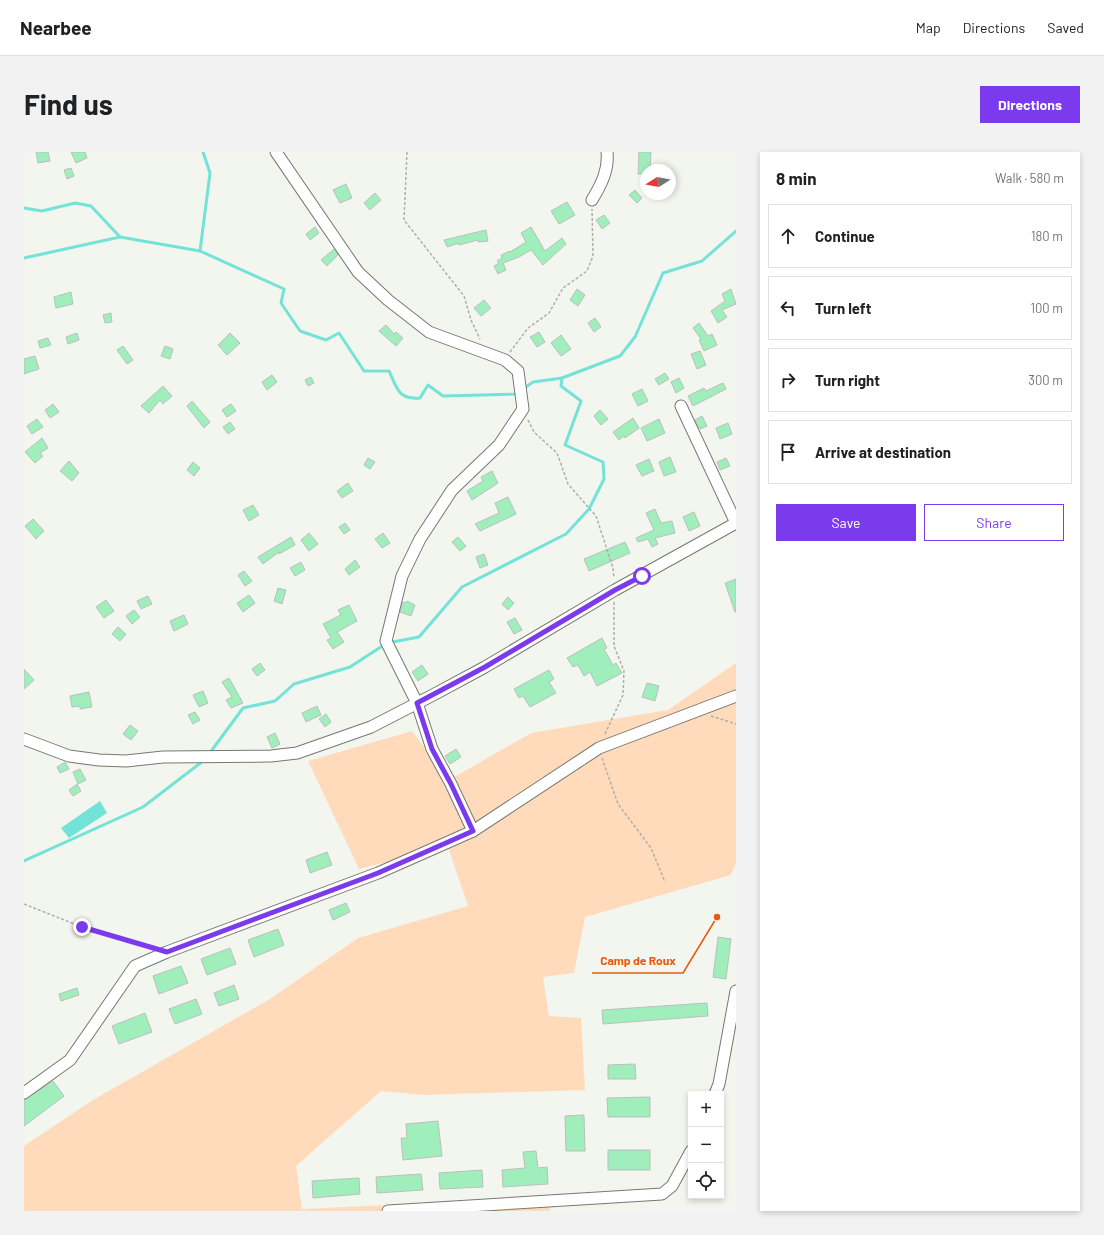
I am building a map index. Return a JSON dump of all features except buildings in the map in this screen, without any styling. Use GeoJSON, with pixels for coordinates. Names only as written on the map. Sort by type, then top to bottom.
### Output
{"type":"FeatureCollection","features":[{"type":"Feature","properties":{"kind":"street"},"geometry":{"type":"LineString","coordinates":[[276,152],[358,272],[388,300],[429,332],[486,352],[504,360],[518,371],[523,408],[498,445],[452,490],[420,540],[402,576],[386,641],[417,703],[432,749],[451,784],[473,831]]}},
{"type":"Feature","properties":{"kind":"street"},"geometry":{"type":"LineString","coordinates":[[592,200],[603,180],[608,161],[607,152]]}},
{"type":"Feature","properties":{"kind":"street"},"geometry":{"type":"LineString","coordinates":[[24,740],[69,756],[99,760],[126,761],[163,757],[270,756],[297,753],[371,727],[485,667],[615,590],[736,523],[681,406]]}},
{"type":"Feature","properties":{"kind":"street"},"geometry":{"type":"LineString","coordinates":[[24,1093],[70,1060],[135,966],[167,952],[378,873],[473,831],[599,748],[736,696]]}},
{"type":"Feature","properties":{"kind":"street"},"geometry":{"type":"LineString","coordinates":[[716,1091],[719,1084],[736,991]]}},
{"type":"Feature","properties":{"kind":"street"},"geometry":{"type":"LineString","coordinates":[[388,1211],[662,1194],[672,1186],[688,1157]]}},
{"type":"Feature","properties":{"kind":"path"},"geometry":{"type":"LineString","coordinates":[[407,152],[404,220],[464,296],[471,320],[486,352]]}},
{"type":"Feature","properties":{"kind":"path"},"geometry":{"type":"LineString","coordinates":[[504,360],[528,328],[549,313],[563,288],[587,271],[593,256],[592,200]]}},
{"type":"Feature","properties":{"kind":"path"},"geometry":{"type":"LineString","coordinates":[[523,408],[534,432],[557,453],[568,484],[596,516],[613,568],[615,590]]}},
{"type":"Feature","properties":{"kind":"path"},"geometry":{"type":"LineString","coordinates":[[697,711],[736,724]]}},
{"type":"Feature","properties":{"kind":"path"},"geometry":{"type":"LineString","coordinates":[[24,904],[82,927],[167,952]]}},
{"type":"Feature","properties":{"kind":"shaded area"},"geometry":{"type":"Polygon","coordinates":[[[736,663],[736,863],[731,875],[585,917],[574,973],[543,977],[549,1016],[581,1018],[585,1090],[424,1095],[381,1091],[296,1166],[302,1209],[549,1197],[550,1211],[24,1211],[24,1146],[93,1100],[270,999],[358,938],[468,906],[448,847],[359,869],[308,761],[412,731],[449,780],[531,733],[668,710],[736,663]]]}},
{"type":"Feature","properties":{"kind":"water"},"geometry":{"type":"Polygon","coordinates":[[[100,801],[107,813],[69,838],[61,828],[100,801]]]}},
{"type":"Feature","properties":{"kind":"waterway"},"geometry":{"type":"LineString","coordinates":[[200,251],[210,173],[203,152]]}},
{"type":"Feature","properties":{"kind":"waterway"},"geometry":{"type":"LineString","coordinates":[[24,208],[42,211],[75,203],[91,206],[120,237]]}},
{"type":"Feature","properties":{"kind":"waterway"},"geometry":{"type":"LineString","coordinates":[[523,389],[533,382],[562,378],[620,356],[635,337],[663,273],[702,261],[736,231]]}},
{"type":"Feature","properties":{"kind":"waterway"},"geometry":{"type":"LineString","coordinates":[[24,258],[120,237],[200,251],[284,289],[281,303],[300,331],[326,340],[339,333],[364,371],[389,371],[399,392],[407,397],[420,398],[428,385],[443,396],[515,394],[519,392]]}},
{"type":"Feature","properties":{"kind":"waterway"},"geometry":{"type":"LineString","coordinates":[[209,754],[243,708],[275,701],[294,684],[350,667],[387,643],[419,637],[462,587],[566,534],[589,509],[604,479],[603,462],[565,445],[581,401],[561,386],[562,378]]}},
{"type":"Feature","properties":{"kind":"waterway"},"geometry":{"type":"LineString","coordinates":[[24,861],[143,807],[203,761]]}},
{"type":"Feature","properties":{"kind":"place","name":"Camp de Roux"},"geometry":{"type":"Point","coordinates":[717,917]}},
{"type":"Feature","properties":{"kind":"route"},"geometry":{"type":"LineString","coordinates":[[82,927],[167,952],[378,873],[473,831],[451,784],[432,749],[417,703],[512,652],[615,590],[642,576]]}}]}
